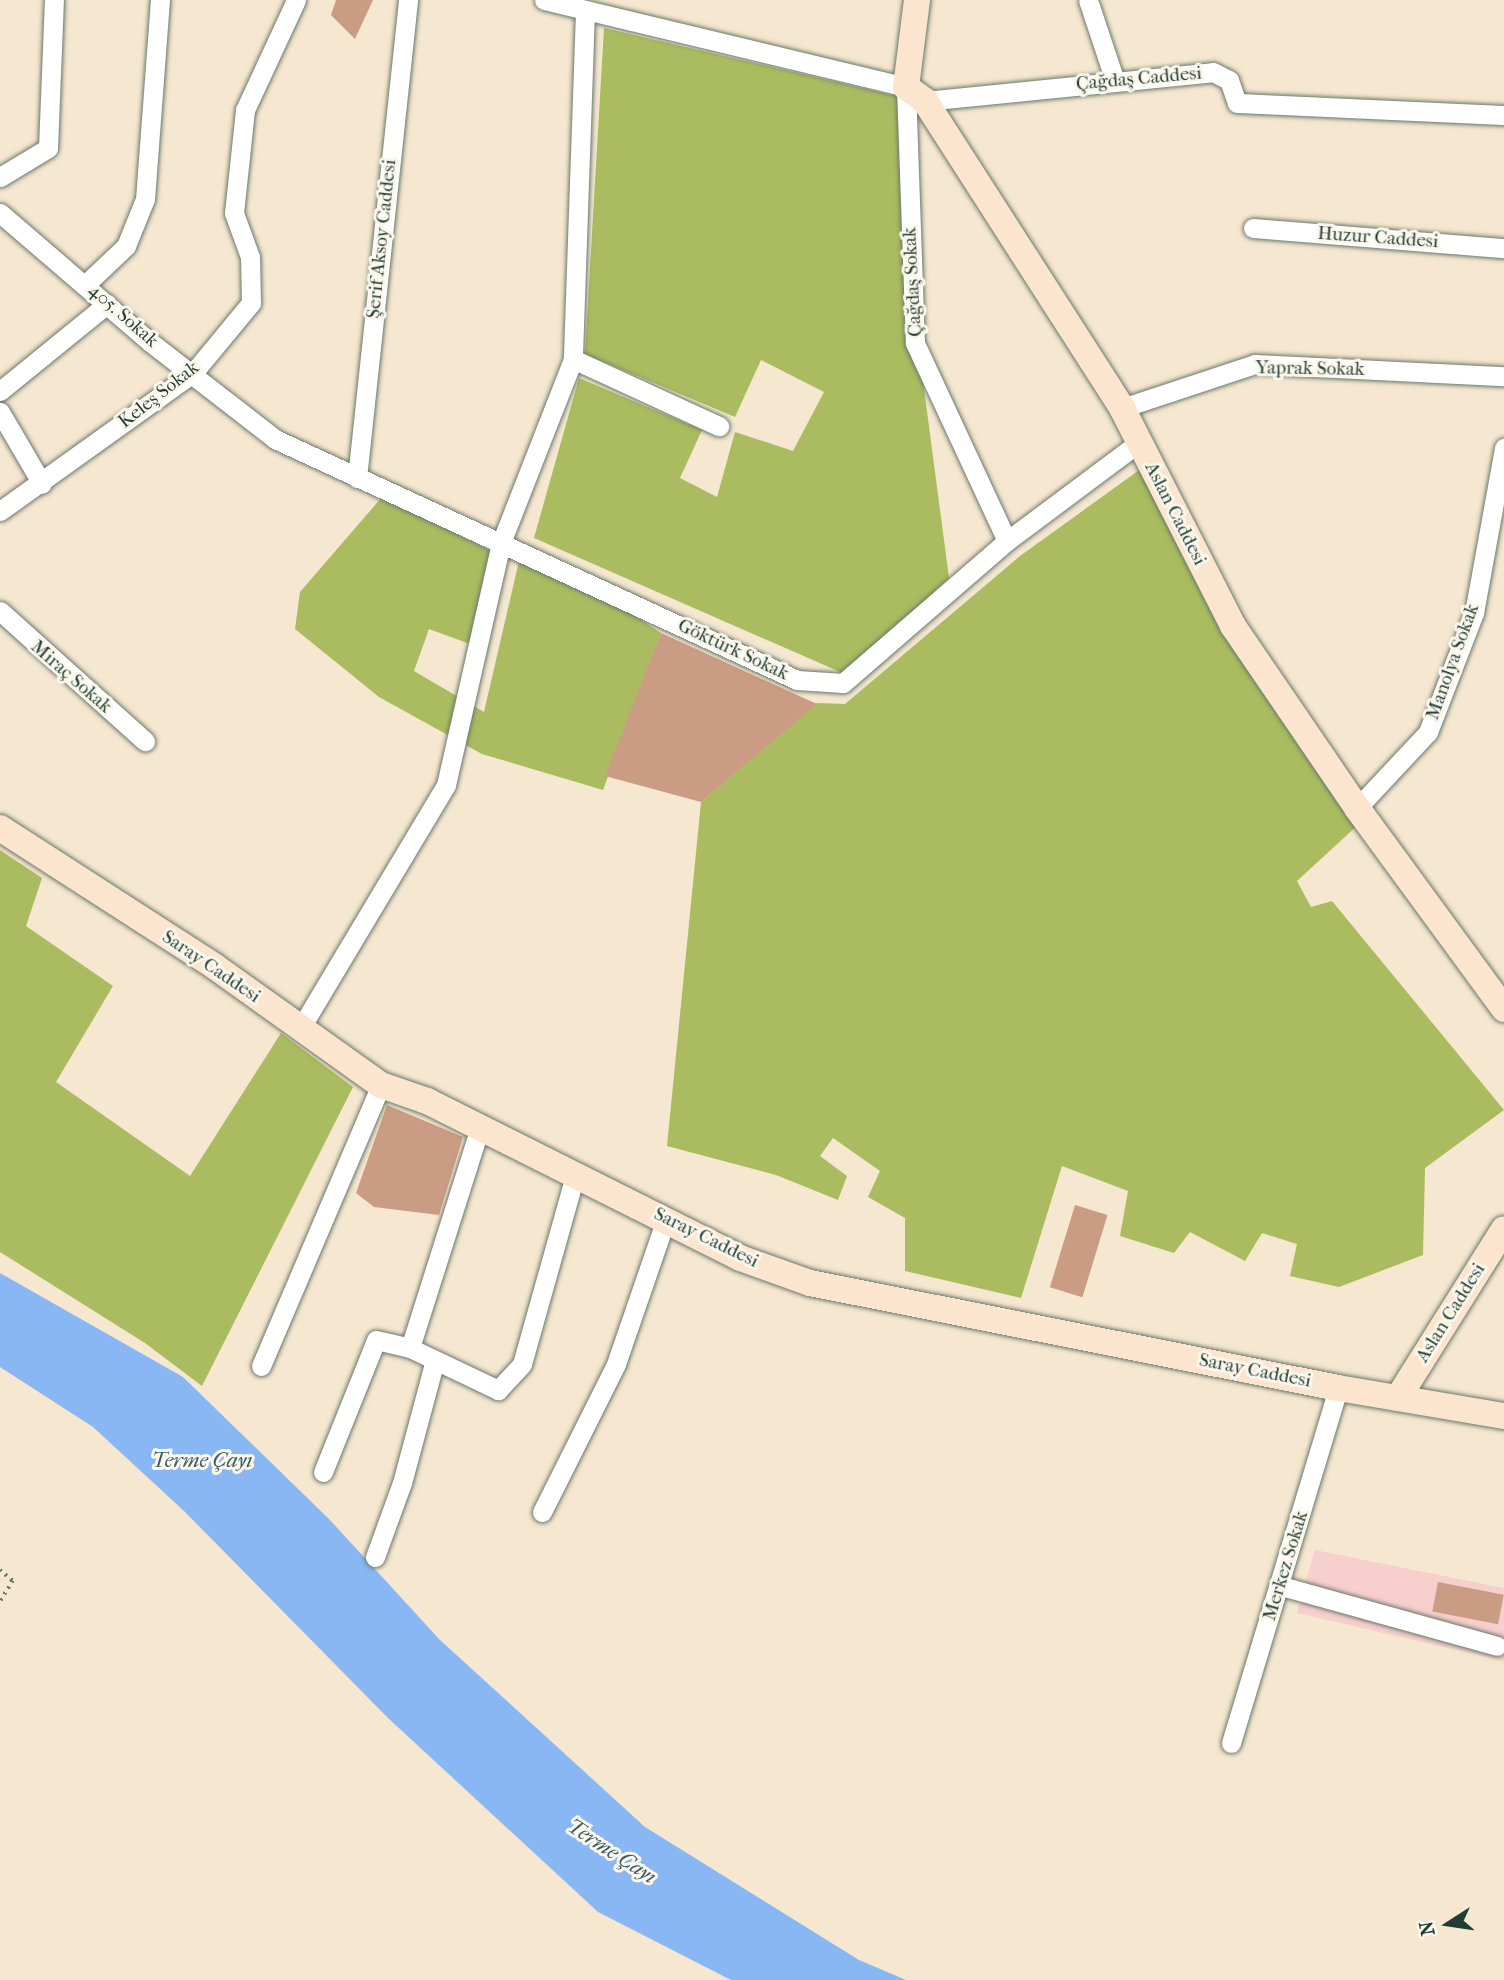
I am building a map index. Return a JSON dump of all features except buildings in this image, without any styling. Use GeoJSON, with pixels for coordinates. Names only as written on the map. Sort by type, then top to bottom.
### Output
{"type":"FeatureCollection","features":[{"type":"Feature","properties":{"kind":"main road"},"geometry":{"type":"LineString","coordinates":[[915,94],[917,0]]}},
{"type":"Feature","properties":{"kind":"main road","name":"Aslan Caddesi"},"geometry":{"type":"LineString","coordinates":[[915,94],[1122,408],[1233,626],[1357,808],[1504,1009]]}},
{"type":"Feature","properties":{"kind":"main road","name":"Saray Caddesi"},"geometry":{"type":"LineString","coordinates":[[0,828],[214,966],[381,1085],[426,1101],[479,1130],[666,1219],[740,1258],[810,1283],[1338,1388],[1504,1416]]}},
{"type":"Feature","properties":{"kind":"main road","name":"Aslan Caddesi"},"geometry":{"type":"LineString","coordinates":[[1398,1398],[1504,1228]]}},
{"type":"Feature","properties":{"kind":"street"},"geometry":{"type":"LineString","coordinates":[[0,177],[48,148],[54,0]]}},
{"type":"Feature","properties":{"kind":"street"},"geometry":{"type":"LineString","coordinates":[[86,284],[126,246],[145,199],[160,0]]}},
{"type":"Feature","properties":{"kind":"street","name":"Keleş Sokak"},"geometry":{"type":"LineString","coordinates":[[0,511],[42,484],[193,373],[251,303],[250,257],[234,213],[245,110],[296,0]]}},
{"type":"Feature","properties":{"kind":"street","name":"Şerif Aksoy Caddesi"},"geometry":{"type":"LineString","coordinates":[[357,478],[408,0]]}},
{"type":"Feature","properties":{"kind":"street","name":"Çağdaş Caddesi"},"geometry":{"type":"LineString","coordinates":[[544,0],[915,94],[1213,72],[1229,80],[1237,103],[1504,115]]}},
{"type":"Feature","properties":{"kind":"street"},"geometry":{"type":"LineString","coordinates":[[1088,0],[1115,81]]}},
{"type":"Feature","properties":{"kind":"street"},"geometry":{"type":"LineString","coordinates":[[300,1029],[446,785],[501,543],[573,359],[585,11]]}},
{"type":"Feature","properties":{"kind":"street","name":"Çağdaş Sokak"},"geometry":{"type":"LineString","coordinates":[[915,94],[915,343],[1007,541]]}},
{"type":"Feature","properties":{"kind":"street","name":"405. Sokak"},"geometry":{"type":"LineString","coordinates":[[0,213],[107,304],[275,439],[357,478]]}},
{"type":"Feature","properties":{"kind":"street","name":"Huzur Caddesi"},"geometry":{"type":"LineString","coordinates":[[1253,228],[1504,248]]}},
{"type":"Feature","properties":{"kind":"street"},"geometry":{"type":"LineString","coordinates":[[0,391],[107,304]]}},
{"type":"Feature","properties":{"kind":"street"},"geometry":{"type":"LineString","coordinates":[[573,359],[719,426]]}},
{"type":"Feature","properties":{"kind":"street","name":"Yaprak Sokak"},"geometry":{"type":"LineString","coordinates":[[1122,408],[1255,364],[1504,376]]}},
{"type":"Feature","properties":{"kind":"street"},"geometry":{"type":"LineString","coordinates":[[0,412],[42,484]]}},
{"type":"Feature","properties":{"kind":"street","name":"Göktürk Sokak"},"geometry":{"type":"LineString","coordinates":[[357,478],[797,680],[843,683],[1007,541],[1138,443]]}},
{"type":"Feature","properties":{"kind":"street","name":"Manolya Sokak"},"geometry":{"type":"LineString","coordinates":[[1357,808],[1428,732],[1474,613],[1504,447]]}},
{"type":"Feature","properties":{"kind":"street","name":"Miraç Sokak"},"geometry":{"type":"LineString","coordinates":[[0,611],[145,741]]}},
{"type":"Feature","properties":{"kind":"street"},"geometry":{"type":"LineString","coordinates":[[261,1366],[381,1085]]}},
{"type":"Feature","properties":{"kind":"street"},"geometry":{"type":"LineString","coordinates":[[410,1348],[479,1130]]}},
{"type":"Feature","properties":{"kind":"street"},"geometry":{"type":"LineString","coordinates":[[323,1472],[376,1340],[410,1348],[498,1390],[522,1364],[575,1176]]}},
{"type":"Feature","properties":{"kind":"street"},"geometry":{"type":"LineString","coordinates":[[542,1512],[616,1363],[666,1219]]}},
{"type":"Feature","properties":{"kind":"street"},"geometry":{"type":"LineString","coordinates":[[375,1557],[402,1483],[435,1360]]}},
{"type":"Feature","properties":{"kind":"street","name":"Merkez Sokak"},"geometry":{"type":"LineString","coordinates":[[1231,1743],[1281,1586],[1338,1388]]}},
{"type":"Feature","properties":{"kind":"street"},"geometry":{"type":"LineString","coordinates":[[1281,1586],[1497,1646]]}},
{"type":"Feature","properties":{"kind":"path"},"geometry":{"type":"LineString","coordinates":[[0,1570],[13,1581],[0,1602]]}},
{"type":"Feature","properties":{"kind":"shaded area"},"geometry":{"type":"Polygon","coordinates":[[[1315,1550],[1504,1588],[1504,1661],[1297,1613],[1315,1550]]]}},
{"type":"Feature","properties":{"kind":"green space"},"geometry":{"type":"Polygon","coordinates":[[[604,28],[909,99],[918,343],[949,578],[847,675],[534,538],[579,378],[702,430],[680,478],[717,497],[735,432],[793,451],[824,392],[761,360],[735,417],[585,354],[604,28]]]}},
{"type":"Feature","properties":{"kind":"green space"},"geometry":{"type":"Polygon","coordinates":[[[1149,463],[1360,823],[1297,881],[1311,907],[1332,901],[1504,1110],[1425,1168],[1423,1255],[1339,1287],[1290,1276],[1297,1244],[1262,1233],[1245,1261],[1190,1232],[1174,1253],[1120,1236],[1128,1191],[1062,1166],[1021,1298],[905,1271],[905,1218],[868,1197],[880,1171],[833,1138],[820,1156],[847,1176],[838,1200],[776,1175],[667,1146],[701,802],[817,703],[845,704],[1020,556],[1149,463]]]}},
{"type":"Feature","properties":{"kind":"green space"},"geometry":{"type":"Polygon","coordinates":[[[382,497],[499,555],[478,647],[429,629],[414,671],[484,712],[519,561],[623,608],[661,633],[603,790],[482,754],[379,697],[295,629],[300,592],[382,497]]]}},
{"type":"Feature","properties":{"kind":"green space"},"geometry":{"type":"Polygon","coordinates":[[[0,850],[42,878],[26,926],[113,986],[56,1082],[190,1176],[281,1033],[353,1087],[202,1386],[145,1343],[0,1252],[0,850]]]}},
{"type":"Feature","properties":{"kind":"water","name":"Terme Çayı"},"geometry":{"type":"Polygon","coordinates":[[[0,1273],[183,1377],[329,1519],[440,1640],[645,1827],[859,1960],[906,1980],[731,1980],[598,1912],[388,1718],[184,1511],[93,1427],[0,1367],[0,1273]]]}}]}
